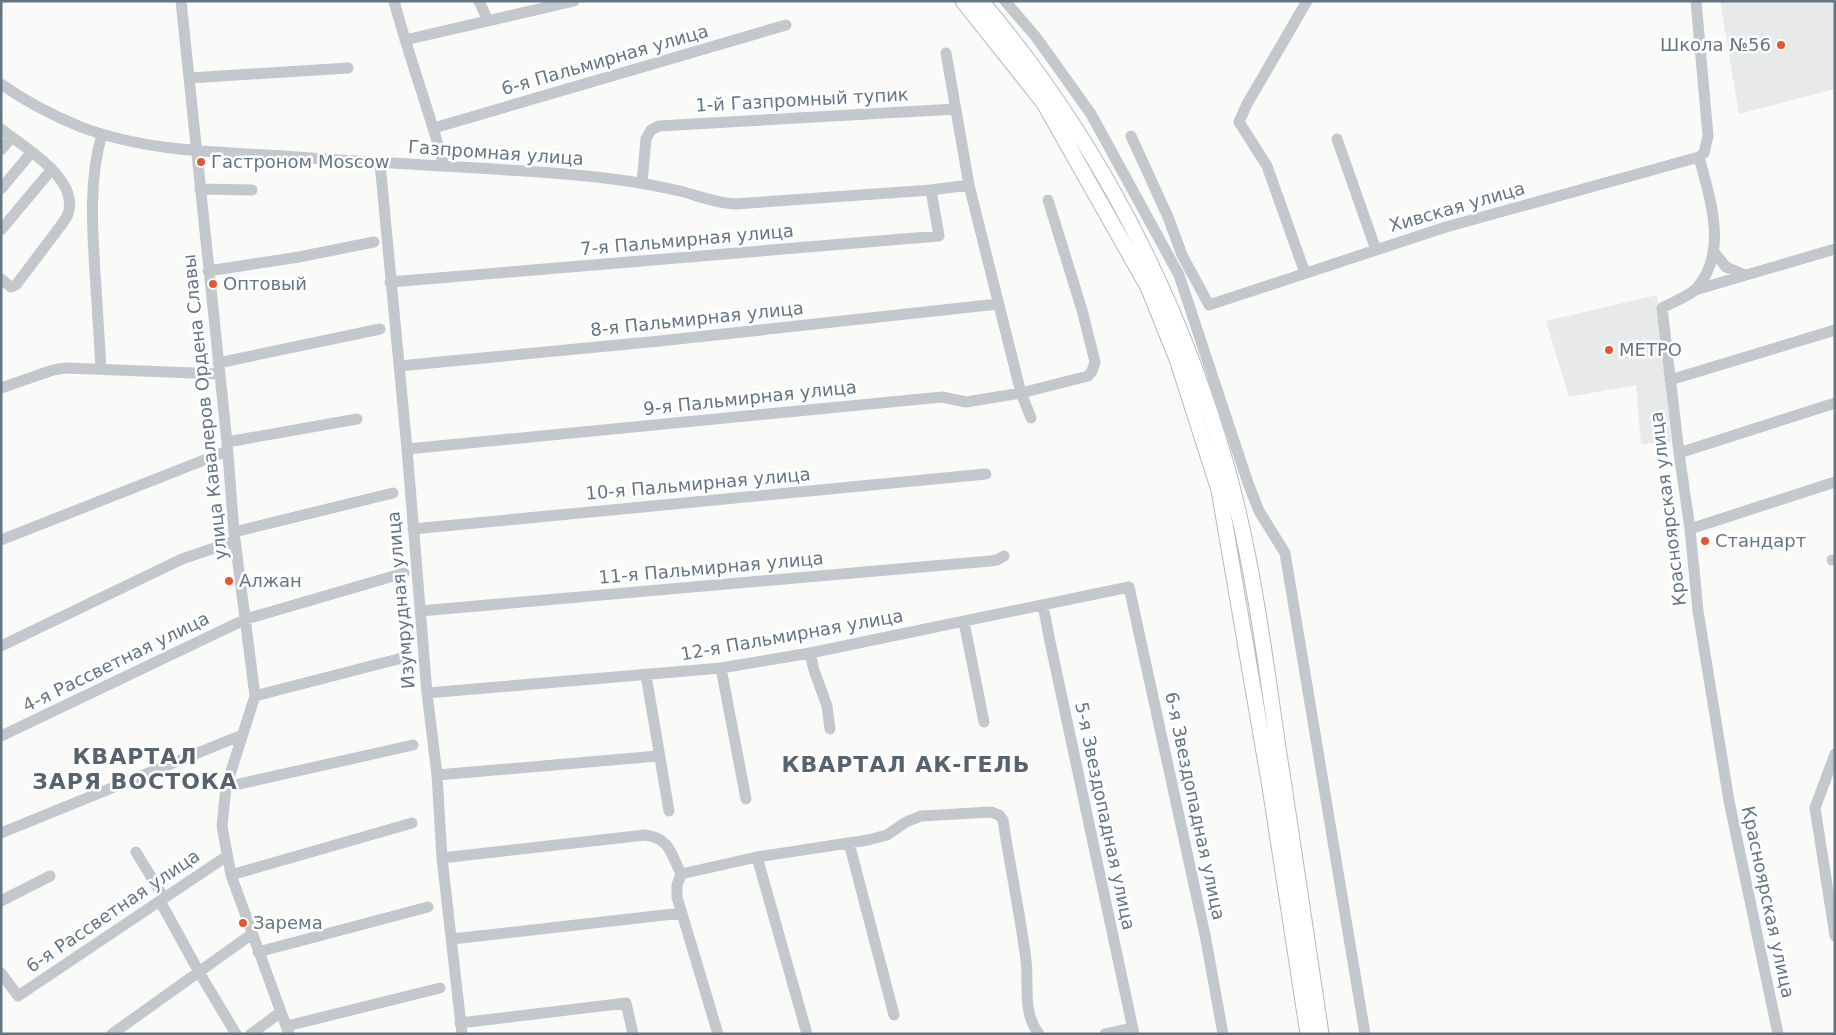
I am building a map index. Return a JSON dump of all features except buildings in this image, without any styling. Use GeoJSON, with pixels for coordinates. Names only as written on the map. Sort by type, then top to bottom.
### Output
{"type":"FeatureCollection","features":[{"type":"Feature","properties":{"kind":"main road"},"geometry":{"type":"LineString","coordinates":[[963,1],[1044,103],[1148,287],[1177,359],[1219,490],[1270,787],[1308,1034]]}},
{"type":"Feature","properties":{"kind":"main road"},"geometry":{"type":"LineString","coordinates":[[981,1],[1060,105],[1109,184],[1139,240],[1168,301],[1190,354],[1207,404],[1233,490],[1252,580],[1321,1034]]}},
{"type":"Feature","properties":{"kind":"street","name":"улица Кавалеров Ордена Славы"},"geometry":{"type":"LineString","coordinates":[[181,1],[235,536],[256,696],[226,786],[222,826],[231,875],[288,1030]]}},
{"type":"Feature","properties":{"kind":"street"},"geometry":{"type":"LineString","coordinates":[[394,1],[404,40],[434,128],[444,166]]}},
{"type":"Feature","properties":{"kind":"street"},"geometry":{"type":"LineString","coordinates":[[479,1],[488,21]]}},
{"type":"Feature","properties":{"kind":"street"},"geometry":{"type":"LineString","coordinates":[[404,40],[574,1]]}},
{"type":"Feature","properties":{"kind":"street"},"geometry":{"type":"LineString","coordinates":[[1005,1],[1036,37],[1091,114],[1178,275],[1259,511],[1285,553],[1365,1034]]}},
{"type":"Feature","properties":{"kind":"street"},"geometry":{"type":"LineString","coordinates":[[1305,273],[1267,166],[1239,122],[1247,104],[1307,1]]}},
{"type":"Feature","properties":{"kind":"street"},"geometry":{"type":"LineString","coordinates":[[1696,1],[1708,136],[1704,153],[1699,157]]}},
{"type":"Feature","properties":{"kind":"street","name":"6-я Пальмирная улица"},"geometry":{"type":"LineString","coordinates":[[434,128],[786,25]]}},
{"type":"Feature","properties":{"kind":"street"},"geometry":{"type":"LineString","coordinates":[[946,53],[969,185],[1021,393],[1032,418]]}},
{"type":"Feature","properties":{"kind":"street"},"geometry":{"type":"LineString","coordinates":[[190,78],[348,68]]}},
{"type":"Feature","properties":{"kind":"street","name":"Газпромная улица"},"geometry":{"type":"LineString","coordinates":[[1,84],[48,111],[81,127],[102,134],[161,146],[195,150],[577,175],[642,183],[680,191],[719,203],[735,204],[931,190],[969,185]]}},
{"type":"Feature","properties":{"kind":"street","name":"1-й Газпромный тупик"},"geometry":{"type":"LineString","coordinates":[[642,183],[646,139],[650,130],[659,126],[956,109]]}},
{"type":"Feature","properties":{"kind":"street"},"geometry":{"type":"LineString","coordinates":[[1,130],[52,169],[66,188],[69,200],[69,214],[16,284],[11,287],[1,279]]}},
{"type":"Feature","properties":{"kind":"street"},"geometry":{"type":"LineString","coordinates":[[101,368],[93,198],[94,167],[102,134]]}},
{"type":"Feature","properties":{"kind":"street","name":"Хивская улица"},"geometry":{"type":"LineString","coordinates":[[1131,136],[1168,217],[1182,255],[1209,304],[1446,227],[1699,157]]}},
{"type":"Feature","properties":{"kind":"street"},"geometry":{"type":"LineString","coordinates":[[1,150],[12,138]]}},
{"type":"Feature","properties":{"kind":"street"},"geometry":{"type":"LineString","coordinates":[[1337,139],[1376,250]]}},
{"type":"Feature","properties":{"kind":"street"},"geometry":{"type":"LineString","coordinates":[[1,189],[31,153]]}},
{"type":"Feature","properties":{"kind":"street","name":"Красноярская улица"},"geometry":{"type":"LineString","coordinates":[[1699,157],[1713,214],[1714,252],[1708,269],[1695,290],[1662,308],[1690,529],[1695,592],[1729,801],[1778,1034]]}},
{"type":"Feature","properties":{"kind":"street","name":"Изумрудная улица"},"geometry":{"type":"LineString","coordinates":[[380,163],[407,449],[427,693],[437,775],[442,858],[461,1028]]}},
{"type":"Feature","properties":{"kind":"street"},"geometry":{"type":"LineString","coordinates":[[1,230],[52,169]]}},
{"type":"Feature","properties":{"kind":"street"},"geometry":{"type":"LineString","coordinates":[[200,189],[252,190]]}},
{"type":"Feature","properties":{"kind":"street","name":"7-я Пальмирная улица"},"geometry":{"type":"LineString","coordinates":[[390,282],[939,236],[931,190]]}},
{"type":"Feature","properties":{"kind":"street","name":"9-я Пальмирная улица"},"geometry":{"type":"LineString","coordinates":[[407,449],[942,397],[966,402],[1021,393],[1088,376],[1095,362],[1082,310],[1048,200]]}},
{"type":"Feature","properties":{"kind":"street"},"geometry":{"type":"LineString","coordinates":[[208,271],[299,257],[374,242]]}},
{"type":"Feature","properties":{"kind":"street"},"geometry":{"type":"LineString","coordinates":[[1695,290],[1835,249]]}},
{"type":"Feature","properties":{"kind":"street"},"geometry":{"type":"LineString","coordinates":[[1714,252],[1726,268],[1745,275]]}},
{"type":"Feature","properties":{"kind":"street","name":"8-я Пальмирная улица"},"geometry":{"type":"LineString","coordinates":[[399,366],[660,341],[998,304]]}},
{"type":"Feature","properties":{"kind":"street"},"geometry":{"type":"LineString","coordinates":[[3,384],[54,370],[101,368],[160,372],[218,368],[380,329]]}},
{"type":"Feature","properties":{"kind":"street"},"geometry":{"type":"LineString","coordinates":[[1670,380],[1835,330]]}},
{"type":"Feature","properties":{"kind":"street"},"geometry":{"type":"LineString","coordinates":[[1679,453],[1835,404]]}},
{"type":"Feature","properties":{"kind":"street"},"geometry":{"type":"LineString","coordinates":[[1,540],[227,447],[357,419]]}},
{"type":"Feature","properties":{"kind":"street","name":"10-я Пальмирная улица"},"geometry":{"type":"LineString","coordinates":[[413,529],[986,474]]}},
{"type":"Feature","properties":{"kind":"street"},"geometry":{"type":"LineString","coordinates":[[1690,529],[1835,482]]}},
{"type":"Feature","properties":{"kind":"street"},"geometry":{"type":"LineString","coordinates":[[1,646],[182,559],[235,536],[393,493]]}},
{"type":"Feature","properties":{"kind":"street","name":"11-я Пальмирная улица"},"geometry":{"type":"LineString","coordinates":[[420,611],[990,562],[1004,556]]}},
{"type":"Feature","properties":{"kind":"street","name":"4-я Рассветная улица"},"geometry":{"type":"LineString","coordinates":[[1,736],[246,619],[404,573]]}},
{"type":"Feature","properties":{"kind":"street","name":"12-я Пальмирная улица"},"geometry":{"type":"LineString","coordinates":[[427,693],[721,668],[810,653],[1130,587]]}},
{"type":"Feature","properties":{"kind":"street","name":"6-я Звездопадная улица"},"geometry":{"type":"LineString","coordinates":[[1130,587],[1205,935],[1223,1034]]}},
{"type":"Feature","properties":{"kind":"street","name":"5-я Звездопадная улица"},"geometry":{"type":"LineString","coordinates":[[1044,605],[1049,636],[1134,1031]]}},
{"type":"Feature","properties":{"kind":"street"},"geometry":{"type":"LineString","coordinates":[[964,622],[984,722]]}},
{"type":"Feature","properties":{"kind":"street"},"geometry":{"type":"LineString","coordinates":[[810,653],[826,706],[830,729]]}},
{"type":"Feature","properties":{"kind":"street"},"geometry":{"type":"LineString","coordinates":[[256,696],[402,658]]}},
{"type":"Feature","properties":{"kind":"street"},"geometry":{"type":"LineString","coordinates":[[721,668],[746,799]]}},
{"type":"Feature","properties":{"kind":"street"},"geometry":{"type":"LineString","coordinates":[[646,675],[658,756],[669,811]]}},
{"type":"Feature","properties":{"kind":"street"},"geometry":{"type":"LineString","coordinates":[[1,833],[242,735]]}},
{"type":"Feature","properties":{"kind":"street"},"geometry":{"type":"LineString","coordinates":[[226,786],[413,744]]}},
{"type":"Feature","properties":{"kind":"street"},"geometry":{"type":"LineString","coordinates":[[1834,932],[1816,808],[1835,754]]}},
{"type":"Feature","properties":{"kind":"street"},"geometry":{"type":"LineString","coordinates":[[437,775],[658,756]]}},
{"type":"Feature","properties":{"kind":"street"},"geometry":{"type":"LineString","coordinates":[[681,874],[757,857],[849,843],[887,835],[906,822],[921,816],[991,812],[999,815],[1003,820],[1026,962],[1026,989],[1029,1012],[1034,1028],[1039,1034]]}},
{"type":"Feature","properties":{"kind":"street"},"geometry":{"type":"LineString","coordinates":[[231,875],[412,823]]}},
{"type":"Feature","properties":{"kind":"street"},"geometry":{"type":"LineString","coordinates":[[442,858],[645,835],[656,836],[665,842],[681,874],[677,885],[677,897],[718,1034]]}},
{"type":"Feature","properties":{"kind":"street"},"geometry":{"type":"LineString","coordinates":[[849,843],[894,1015]]}},
{"type":"Feature","properties":{"kind":"street"},"geometry":{"type":"LineString","coordinates":[[136,852],[199,972],[236,1034]]}},
{"type":"Feature","properties":{"kind":"street","name":"6-я Рассветная улица"},"geometry":{"type":"LineString","coordinates":[[1,973],[18,996],[227,856]]}},
{"type":"Feature","properties":{"kind":"street"},"geometry":{"type":"LineString","coordinates":[[757,857],[808,1034]]}},
{"type":"Feature","properties":{"kind":"street"},"geometry":{"type":"LineString","coordinates":[[1,901],[50,876]]}},
{"type":"Feature","properties":{"kind":"street"},"geometry":{"type":"LineString","coordinates":[[258,952],[428,907]]}},
{"type":"Feature","properties":{"kind":"street"},"geometry":{"type":"LineString","coordinates":[[452,939],[682,913]]}},
{"type":"Feature","properties":{"kind":"street"},"geometry":{"type":"LineString","coordinates":[[112,1034],[252,934]]}},
{"type":"Feature","properties":{"kind":"street"},"geometry":{"type":"LineString","coordinates":[[288,1030],[440,988]]}},
{"type":"Feature","properties":{"kind":"street"},"geometry":{"type":"LineString","coordinates":[[461,1028],[626,1003],[633,1034]]}},
{"type":"Feature","properties":{"kind":"street"},"geometry":{"type":"LineString","coordinates":[[251,1034],[281,1012]]}},
{"type":"Feature","properties":{"kind":"street"},"geometry":{"type":"LineString","coordinates":[[1105,1034],[1134,1031]]}},
{"type":"Feature","properties":{"kind":"shaded area","name":"Школа №56"},"geometry":{"type":"Polygon","coordinates":[[[1720,1],[1835,1],[1835,89],[1739,114],[1720,1]]]}},
{"type":"Feature","properties":{"kind":"shaded area"},"geometry":{"type":"Polygon","coordinates":[[[1657,295],[1671,442],[1641,444],[1636,385],[1569,397],[1546,321],[1657,295]]]}},
{"type":"Feature","properties":{"kind":"place","name":"Школа №56"},"geometry":{"type":"Point","coordinates":[1781,45]}},
{"type":"Feature","properties":{"kind":"place","name":"Гастроном Moscow"},"geometry":{"type":"Point","coordinates":[201,162]}},
{"type":"Feature","properties":{"kind":"place","name":"Оптовый"},"geometry":{"type":"Point","coordinates":[213,284]}},
{"type":"Feature","properties":{"kind":"place","name":"МЕТРО"},"geometry":{"type":"Point","coordinates":[1609,350]}},
{"type":"Feature","properties":{"kind":"place","name":"Стандарт"},"geometry":{"type":"Point","coordinates":[1705,541]}},
{"type":"Feature","properties":{"kind":"place","name":"Алжан"},"geometry":{"type":"Point","coordinates":[229,581]}},
{"type":"Feature","properties":{"kind":"place","name":"Зарема"},"geometry":{"type":"Point","coordinates":[243,923]}},
{"type":"Feature","properties":{"kind":"district","name":"КВАРТАЛ АК-ГЕЛЬ"},"geometry":{"type":"Point","coordinates":[906,764]}},
{"type":"Feature","properties":{"kind":"district","name":"КВАРТАЛ ЗАРЯ ВОСТОКА"},"geometry":{"type":"Point","coordinates":[135,768]}}]}
